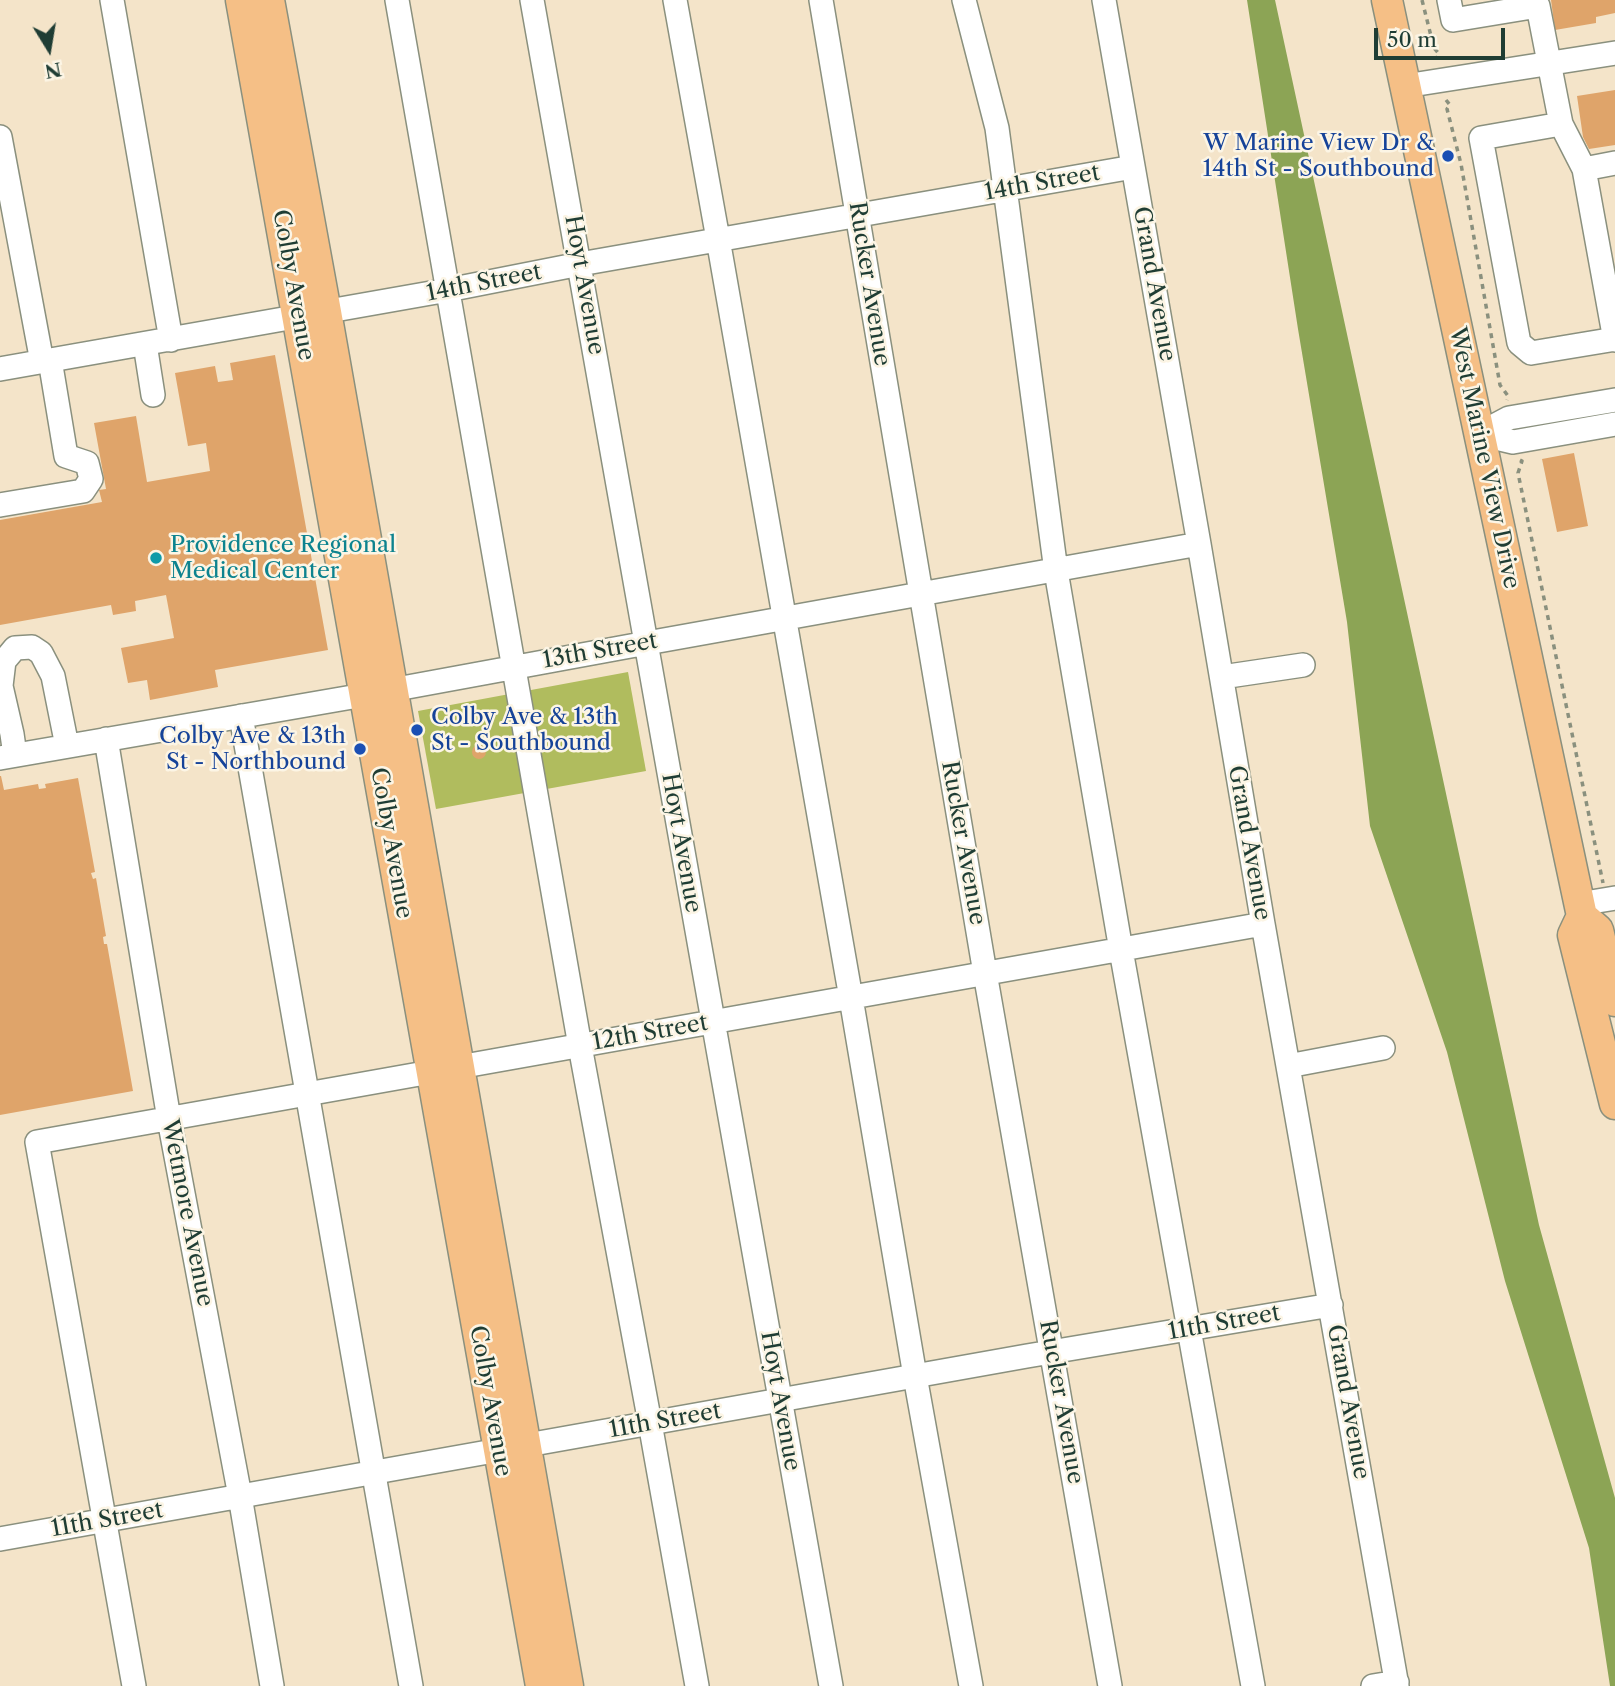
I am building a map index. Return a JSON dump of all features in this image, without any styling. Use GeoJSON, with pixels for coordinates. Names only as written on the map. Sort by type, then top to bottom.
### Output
{"type":"FeatureCollection","features":[{"type":"Feature","properties":{"kind":"main road","name":"Colby Avenue"},"geometry":{"type":"LineString","coordinates":[[242,0],[312,315]]}},
{"type":"Feature","properties":{"kind":"main road","name":"Colby Avenue"},"geometry":{"type":"LineString","coordinates":[[269,0],[312,315],[512,1448],[541,1686]]}},
{"type":"Feature","properties":{"kind":"main road","name":"West Marine View Drive"},"geometry":{"type":"LineString","coordinates":[[1387,0],[1479,434],[1596,904],[1598,930],[1615,1001]]}},
{"type":"Feature","properties":{"kind":"main road","name":"West Marine View Drive"},"geometry":{"type":"LineString","coordinates":[[1596,904],[1573,935],[1615,1104]]}},
{"type":"Feature","properties":{"kind":"main road","name":"Colby Avenue"},"geometry":{"type":"LineString","coordinates":[[512,1448],[568,1686]]}},
{"type":"Feature","properties":{"kind":"street"},"geometry":{"type":"LineString","coordinates":[[112,0],[171,340]]}},
{"type":"Feature","properties":{"kind":"street"},"geometry":{"type":"LineString","coordinates":[[397,0],[580,1046],[697,1686]]}},
{"type":"Feature","properties":{"kind":"street","name":"Hoyt Avenue"},"geometry":{"type":"LineString","coordinates":[[532,0],[831,1686]]}},
{"type":"Feature","properties":{"kind":"street"},"geometry":{"type":"LineString","coordinates":[[675,0],[971,1686]]}},
{"type":"Feature","properties":{"kind":"street","name":"Rucker Avenue"},"geometry":{"type":"LineString","coordinates":[[821,0],[985,974],[1110,1686]]}},
{"type":"Feature","properties":{"kind":"street"},"geometry":{"type":"LineString","coordinates":[[964,0],[998,128],[1056,571],[1252,1686]]}},
{"type":"Feature","properties":{"kind":"street","name":"Grand Avenue"},"geometry":{"type":"LineString","coordinates":[[1104,0],[1397,1684]]}},
{"type":"Feature","properties":{"kind":"street"},"geometry":{"type":"LineString","coordinates":[[1449,0],[1453,20],[1498,6],[1540,3],[1561,124],[1584,169],[1615,340],[1531,354],[1519,343],[1481,138],[1561,124]]}},
{"type":"Feature","properties":{"kind":"street"},"geometry":{"type":"LineString","coordinates":[[1405,86],[1615,53]]}},
{"type":"Feature","properties":{"kind":"street"},"geometry":{"type":"LineString","coordinates":[[0,137],[66,456],[88,463],[90,479],[83,491],[0,505]]}},
{"type":"Feature","properties":{"kind":"street"},"geometry":{"type":"LineString","coordinates":[[1584,169],[1615,163]]}},
{"type":"Feature","properties":{"kind":"street","name":"14th Street"},"geometry":{"type":"LineString","coordinates":[[0,369],[1133,167]]}},
{"type":"Feature","properties":{"kind":"street"},"geometry":{"type":"LineString","coordinates":[[145,344],[153,395]]}},
{"type":"Feature","properties":{"kind":"street"},"geometry":{"type":"LineString","coordinates":[[1479,434],[1509,418],[1615,400]]}},
{"type":"Feature","properties":{"kind":"street"},"geometry":{"type":"LineString","coordinates":[[1479,434],[1513,443],[1615,424]]}},
{"type":"Feature","properties":{"kind":"street","name":"13th Street"},"geometry":{"type":"LineString","coordinates":[[8,756],[378,693],[1199,544]]}},
{"type":"Feature","properties":{"kind":"street"},"geometry":{"type":"LineString","coordinates":[[8,756],[12,734],[1,686],[4,661],[15,648],[32,647],[41,653],[53,676],[67,746]]}},
{"type":"Feature","properties":{"kind":"street"},"geometry":{"type":"LineString","coordinates":[[1222,677],[1303,665]]}},
{"type":"Feature","properties":{"kind":"street"},"geometry":{"type":"LineString","coordinates":[[241,716],[411,1686]]}},
{"type":"Feature","properties":{"kind":"street","name":"Wetmore Avenue"},"geometry":{"type":"LineString","coordinates":[[106,739],[169,1119],[240,1496],[272,1686]]}},
{"type":"Feature","properties":{"kind":"street","name":"12th Street"},"geometry":{"type":"LineString","coordinates":[[105,1520],[37,1142],[1263,925]]}},
{"type":"Feature","properties":{"kind":"street"},"geometry":{"type":"LineString","coordinates":[[1288,1066],[1383,1048]]}},
{"type":"Feature","properties":{"kind":"street","name":"11th Street"},"geometry":{"type":"LineString","coordinates":[[0,1539],[915,1376],[1331,1305]]}},
{"type":"Feature","properties":{"kind":"street"},"geometry":{"type":"LineString","coordinates":[[105,1520],[134,1686]]}},
{"type":"Feature","properties":{"kind":"street"},"geometry":{"type":"LineString","coordinates":[[1373,1686],[1397,1684]]}},
{"type":"Feature","properties":{"kind":"path"},"geometry":{"type":"LineString","coordinates":[[1422,0],[1434,48],[1439,54],[1436,59]]}},
{"type":"Feature","properties":{"kind":"path"},"geometry":{"type":"LineString","coordinates":[[1446,100],[1450,105],[1447,109],[1461,164],[1500,385],[1508,396],[1506,402]]}},
{"type":"Feature","properties":{"kind":"path"},"geometry":{"type":"LineString","coordinates":[[1516,457],[1522,461],[1518,473],[1596,904]]}},
{"type":"Feature","properties":{"kind":"green space"},"geometry":{"type":"Polygon","coordinates":[[[1247,0],[1275,0],[1539,1225],[1615,1498],[1615,1686],[1610,1686],[1589,1548],[1505,1281],[1447,1052],[1370,826],[1347,622],[1247,0]]]}},
{"type":"Feature","properties":{"kind":"green space"},"geometry":{"type":"Polygon","coordinates":[[[628,672],[646,771],[436,809],[418,711],[628,672]]]}},
{"type":"Feature","properties":{"kind":"building"},"geometry":{"type":"Polygon","coordinates":[[[1551,0],[1615,0],[1615,13],[1596,17],[1596,23],[1555,30],[1551,0]]]}},
{"type":"Feature","properties":{"kind":"building"},"geometry":{"type":"Polygon","coordinates":[[[1615,90],[1615,145],[1589,149],[1583,137],[1577,96],[1615,90]]]}},
{"type":"Feature","properties":{"kind":"building","name":"Providence Regional Medical Center"},"geometry":{"type":"Polygon","coordinates":[[[275,355],[328,650],[215,670],[218,687],[150,700],[147,680],[128,683],[121,648],[174,638],[166,595],[135,601],[136,611],[113,615],[111,605],[0,625],[0,520],[102,502],[99,490],[106,489],[94,423],[136,416],[147,482],[210,471],[206,443],[188,446],[175,373],[215,366],[218,382],[233,380],[230,363],[275,355]]]}},
{"type":"Feature","properties":{"kind":"building"},"geometry":{"type":"Polygon","coordinates":[[[1574,453],[1588,526],[1557,532],[1542,459],[1574,453]]]}},
{"type":"Feature","properties":{"kind":"building"},"geometry":{"type":"Polygon","coordinates":[[[476,745],[482,745],[486,752],[482,759],[476,759],[472,755],[472,749],[476,745]]]}},
{"type":"Feature","properties":{"kind":"building"},"geometry":{"type":"Polygon","coordinates":[[[0,776],[4,790],[38,784],[39,789],[46,788],[45,784],[78,778],[95,872],[91,873],[93,879],[96,878],[106,936],[103,937],[104,944],[107,944],[133,1091],[0,1115],[0,776]]]}},
{"type":"Feature","properties":{"kind":"place","name":"W Marine View Dr & 14th St - Southbound"},"geometry":{"type":"Point","coordinates":[1448,156]}},
{"type":"Feature","properties":{"kind":"place","name":"Providence Regional Medical Center"},"geometry":{"type":"Point","coordinates":[156,558]}},
{"type":"Feature","properties":{"kind":"place","name":"Colby Ave & 13th St - Southbound"},"geometry":{"type":"Point","coordinates":[417,730]}},
{"type":"Feature","properties":{"kind":"place","name":"Colby Ave & 13th St - Northbound"},"geometry":{"type":"Point","coordinates":[360,749]}}]}
